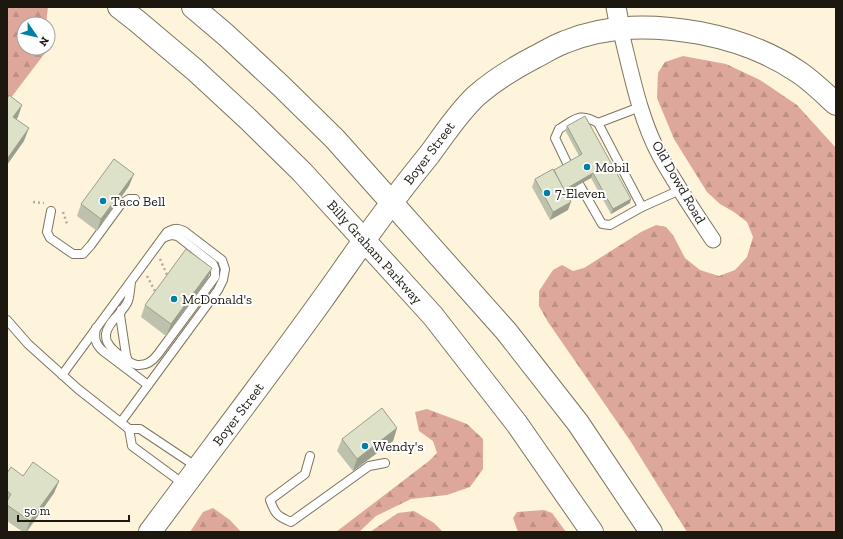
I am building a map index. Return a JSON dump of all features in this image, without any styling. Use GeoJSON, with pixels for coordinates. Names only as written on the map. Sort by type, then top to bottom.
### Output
{"type":"FeatureCollection","features":[{"type":"Feature","properties":{"kind":"main road","name":"Billy Graham Parkway"},"geometry":{"type":"LineString","coordinates":[[119,7],[195,70],[249,120],[302,172],[365,241],[432,316],[517,424],[592,532]]}},
{"type":"Feature","properties":{"kind":"main road"},"geometry":{"type":"LineString","coordinates":[[193,7],[259,66],[324,129],[506,331],[578,423],[651,532]]}},
{"type":"Feature","properties":{"kind":"main road","name":"Boyer Street"},"geometry":{"type":"LineString","coordinates":[[150,532],[261,384],[365,241],[391,202],[454,120],[476,97],[500,77],[515,67],[564,42],[592,33],[620,28],[670,28],[739,42],[773,57],[813,82],[836,104]]}},
{"type":"Feature","properties":{"kind":"street","name":"Old Dowd Road"},"geometry":{"type":"LineString","coordinates":[[616,7],[640,107],[659,154],[680,190],[713,240]]}},
{"type":"Feature","properties":{"kind":"lane"},"geometry":{"type":"LineString","coordinates":[[598,123],[640,107]]}},
{"type":"Feature","properties":{"kind":"lane"},"geometry":{"type":"LineString","coordinates":[[642,207],[598,123],[588,117],[579,117],[558,128],[555,138],[567,163],[602,224],[610,225],[642,207],[680,190]]}},
{"type":"Feature","properties":{"kind":"lane"},"geometry":{"type":"LineString","coordinates":[[51,211],[47,232],[50,238],[73,254],[83,254],[121,204],[129,199],[135,199]]}},
{"type":"Feature","properties":{"kind":"lane"},"geometry":{"type":"LineString","coordinates":[[62,375],[167,232],[172,229],[184,231],[222,260],[225,269],[224,280],[218,290],[121,422]]}},
{"type":"Feature","properties":{"kind":"lane"},"geometry":{"type":"LineString","coordinates":[[132,280],[128,302],[106,332],[106,339],[111,348],[128,361],[137,365],[145,365],[152,361],[215,277],[215,269],[213,264],[175,235],[170,235],[162,239]]}},
{"type":"Feature","properties":{"kind":"lane"},"geometry":{"type":"LineString","coordinates":[[121,310],[120,315],[128,361]]}},
{"type":"Feature","properties":{"kind":"lane"},"geometry":{"type":"LineString","coordinates":[[7,320],[28,344],[62,375],[128,429],[132,446],[185,485]]}},
{"type":"Feature","properties":{"kind":"lane"},"geometry":{"type":"LineString","coordinates":[[96,327],[94,337],[97,346],[148,385]]}},
{"type":"Feature","properties":{"kind":"lane"},"geometry":{"type":"LineString","coordinates":[[128,429],[140,429],[198,468]]}},
{"type":"Feature","properties":{"kind":"lane"},"geometry":{"type":"LineString","coordinates":[[310,456],[305,474],[270,500],[274,511],[279,517],[291,522],[369,466],[385,463]]}},
{"type":"Feature","properties":{"kind":"path"},"geometry":{"type":"LineString","coordinates":[[155,249],[168,277]]}},
{"type":"Feature","properties":{"kind":"path"},"geometry":{"type":"LineString","coordinates":[[142,266],[156,294]]}},
{"type":"Feature","properties":{"kind":"green space"},"geometry":{"type":"Polygon","coordinates":[[[7,7],[48,7],[47,16],[16,16],[16,56],[43,56],[7,103],[7,7]]]}},
{"type":"Feature","properties":{"kind":"green space"},"geometry":{"type":"Polygon","coordinates":[[[683,56],[726,64],[760,80],[797,105],[836,148],[836,532],[687,532],[631,442],[548,322],[539,306],[539,291],[553,270],[562,265],[573,271],[584,268],[641,232],[656,225],[666,227],[673,235],[685,258],[700,270],[719,276],[735,270],[747,257],[753,237],[747,222],[720,204],[707,192],[674,139],[657,98],[658,73],[665,62],[683,56]]]}},
{"type":"Feature","properties":{"kind":"green space"},"geometry":{"type":"Polygon","coordinates":[[[427,409],[467,424],[483,439],[483,469],[470,487],[447,495],[411,499],[376,516],[359,532],[336,532],[429,461],[437,453],[433,441],[419,431],[415,412],[427,409]]]}},
{"type":"Feature","properties":{"kind":"green space"},"geometry":{"type":"Polygon","coordinates":[[[213,508],[230,520],[241,532],[190,532],[203,512],[213,508]]]}},
{"type":"Feature","properties":{"kind":"green space"},"geometry":{"type":"Polygon","coordinates":[[[544,510],[552,513],[566,532],[518,532],[513,518],[517,512],[544,510]]]}},
{"type":"Feature","properties":{"kind":"green space"},"geometry":{"type":"Polygon","coordinates":[[[414,511],[434,523],[443,532],[370,532],[398,513],[414,511]]]}},
{"type":"Feature","properties":{"kind":"building"},"geometry":{"type":"Polygon","coordinates":[[[9,95],[22,105],[13,117],[29,128],[7,159],[7,99],[9,95]]]}},
{"type":"Feature","properties":{"kind":"building","name":"Mobil"},"geometry":{"type":"Polygon","coordinates":[[[585,116],[631,199],[613,209],[593,173],[564,190],[554,170],[582,154],[567,126],[585,116]]]}},
{"type":"Feature","properties":{"kind":"building","name":"Taco Bell"},"geometry":{"type":"Polygon","coordinates":[[[114,159],[134,174],[101,219],[81,204],[114,159]]]}},
{"type":"Feature","properties":{"kind":"building"},"geometry":{"type":"Polygon","coordinates":[[[553,169],[571,202],[553,212],[535,179],[553,169]]]}},
{"type":"Feature","properties":{"kind":"building","name":"McDonald's"},"geometry":{"type":"Polygon","coordinates":[[[186,249],[212,268],[171,324],[145,305],[186,249]]]}},
{"type":"Feature","properties":{"kind":"building"},"geometry":{"type":"Polygon","coordinates":[[[382,408],[397,428],[357,459],[342,439],[382,408]]]}},
{"type":"Feature","properties":{"kind":"building"},"geometry":{"type":"Polygon","coordinates":[[[33,462],[59,481],[30,521],[7,505],[7,501],[11,494],[7,491],[7,473],[11,467],[23,476],[33,462]]]}},
{"type":"Feature","properties":{"kind":"place","name":"Mobil"},"geometry":{"type":"Point","coordinates":[587,167]}},
{"type":"Feature","properties":{"kind":"place","name":"7-Eleven"},"geometry":{"type":"Point","coordinates":[547,193]}},
{"type":"Feature","properties":{"kind":"place","name":"Taco Bell"},"geometry":{"type":"Point","coordinates":[103,201]}},
{"type":"Feature","properties":{"kind":"place","name":"McDonald's"},"geometry":{"type":"Point","coordinates":[174,299]}},
{"type":"Feature","properties":{"kind":"place","name":"Wendy's"},"geometry":{"type":"Point","coordinates":[365,446]}}]}
